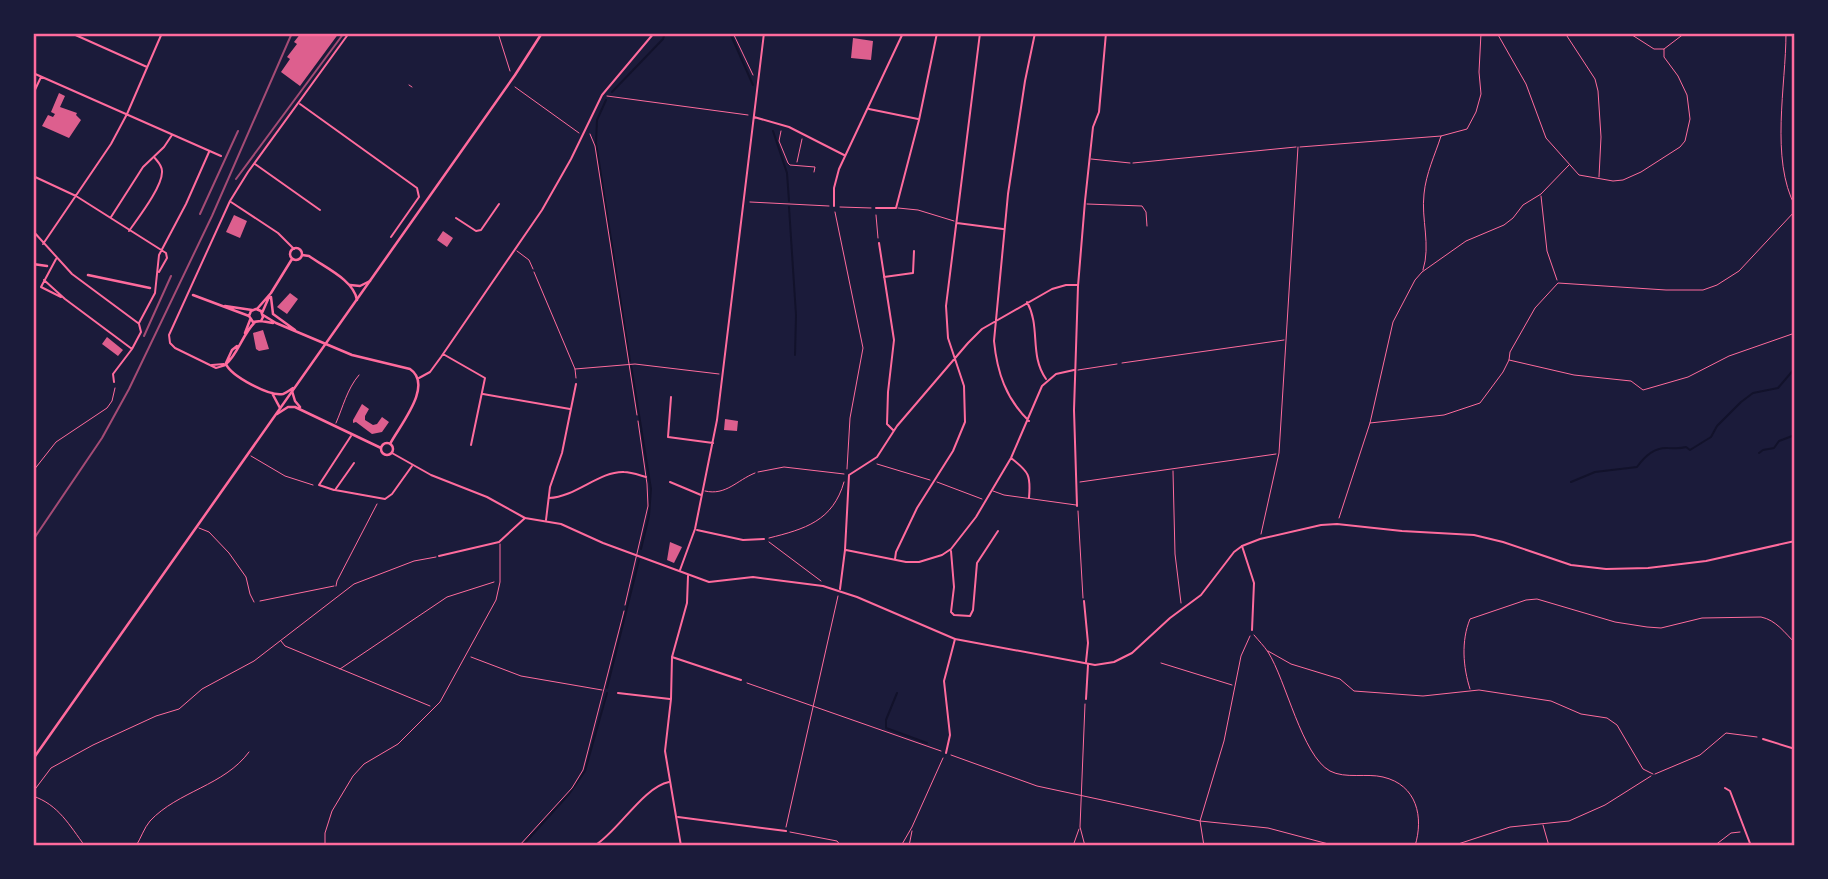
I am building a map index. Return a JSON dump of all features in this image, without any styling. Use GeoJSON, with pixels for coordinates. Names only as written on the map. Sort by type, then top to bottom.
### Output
{"type":"FeatureCollection","features":[{"type":"Feature","properties":{"kind":"main road"},"geometry":{"type":"LineString","coordinates":[[33,759],[542,33]]}},
{"type":"Feature","properties":{"kind":"main road"},"geometry":{"type":"LineString","coordinates":[[261,321],[270,295],[292,259],[290,253],[299,249],[302,255]]}},
{"type":"Feature","properties":{"kind":"main road"},"geometry":{"type":"LineString","coordinates":[[302,255],[309,256],[350,285],[357,300]]}},
{"type":"Feature","properties":{"kind":"main road"},"geometry":{"type":"LineString","coordinates":[[292,259],[298,260],[302,255]]}},
{"type":"Feature","properties":{"kind":"main road"},"geometry":{"type":"LineString","coordinates":[[33,264],[47,266]]}},
{"type":"Feature","properties":{"kind":"main road"},"geometry":{"type":"LineString","coordinates":[[88,275],[150,288]]}},
{"type":"Feature","properties":{"kind":"main road"},"geometry":{"type":"LineString","coordinates":[[350,285],[360,286],[370,281]]}},
{"type":"Feature","properties":{"kind":"main road"},"geometry":{"type":"LineString","coordinates":[[193,295],[225,306],[255,323]]}},
{"type":"Feature","properties":{"kind":"main road"},"geometry":{"type":"LineString","coordinates":[[225,306],[257,309],[270,295]]}},
{"type":"Feature","properties":{"kind":"main road"},"geometry":{"type":"LineString","coordinates":[[270,295],[273,314],[297,333]]}},
{"type":"Feature","properties":{"kind":"main road"},"geometry":{"type":"LineString","coordinates":[[257,309],[275,323],[297,333],[362,358],[410,369],[419,378],[418,394],[390,444]]}},
{"type":"Feature","properties":{"kind":"main road"},"geometry":{"type":"LineString","coordinates":[[245,333],[252,310]]}},
{"type":"Feature","properties":{"kind":"main road"},"geometry":{"type":"LineString","coordinates":[[275,323],[255,323],[228,357],[226,364],[234,375],[272,393],[284,394],[296,386]]}},
{"type":"Feature","properties":{"kind":"main road"},"geometry":{"type":"LineString","coordinates":[[292,391],[302,410]]}},
{"type":"Feature","properties":{"kind":"main road"},"geometry":{"type":"LineString","coordinates":[[272,393],[280,408]]}},
{"type":"Feature","properties":{"kind":"main road"},"geometry":{"type":"LineString","coordinates":[[276,415],[288,407],[302,410],[381,447],[384,455],[392,453],[390,444]]}},
{"type":"Feature","properties":{"kind":"main road"},"geometry":{"type":"LineString","coordinates":[[381,447],[384,443],[390,444]]}},
{"type":"Feature","properties":{"kind":"street"},"geometry":{"type":"LineString","coordinates":[[71,33],[148,67]]}},
{"type":"Feature","properties":{"kind":"street"},"geometry":{"type":"LineString","coordinates":[[43,244],[127,114],[162,33]]}},
{"type":"Feature","properties":{"kind":"street"},"geometry":{"type":"LineString","coordinates":[[226,364],[219,368],[211,365],[175,348],[169,339],[230,201],[254,163],[349,33]]}},
{"type":"Feature","properties":{"kind":"street"},"geometry":{"type":"LineString","coordinates":[[419,378],[430,372],[545,205],[602,95],[653,33]]}},
{"type":"Feature","properties":{"kind":"street"},"geometry":{"type":"LineString","coordinates":[[679,571],[695,529],[714,443],[764,33]]}},
{"type":"Feature","properties":{"kind":"street"},"geometry":{"type":"LineString","coordinates":[[834,206],[834,188],[845,156],[903,33]]}},
{"type":"Feature","properties":{"kind":"street"},"geometry":{"type":"LineString","coordinates":[[876,208],[896,208],[919,120],[937,33]]}},
{"type":"Feature","properties":{"kind":"street"},"geometry":{"type":"LineString","coordinates":[[895,559],[917,508],[953,451],[962,431],[966,399],[948,338],[946,306],[980,33]]}},
{"type":"Feature","properties":{"kind":"street"},"geometry":{"type":"LineString","coordinates":[[1029,421],[1010,398],[1003,382],[995,358],[995,320],[1016,136],[1035,33]]}},
{"type":"Feature","properties":{"kind":"street"},"geometry":{"type":"LineString","coordinates":[[1077,506],[1074,370],[1078,286],[1093,127],[1099,111],[1106,33]]}},
{"type":"Feature","properties":{"kind":"street"},"geometry":{"type":"LineString","coordinates":[[33,73],[221,156]]}},
{"type":"Feature","properties":{"kind":"street"},"geometry":{"type":"LineString","coordinates":[[33,94],[41,77]]}},
{"type":"Feature","properties":{"kind":"street"},"geometry":{"type":"LineString","coordinates":[[299,104],[417,188],[419,197],[391,237]]}},
{"type":"Feature","properties":{"kind":"street"},"geometry":{"type":"LineString","coordinates":[[867,108],[919,120]]}},
{"type":"Feature","properties":{"kind":"street"},"geometry":{"type":"LineString","coordinates":[[754,116],[803,134],[845,156]]}},
{"type":"Feature","properties":{"kind":"street"},"geometry":{"type":"LineString","coordinates":[[111,218],[143,167],[164,147],[172,134]]}},
{"type":"Feature","properties":{"kind":"street"},"geometry":{"type":"LineString","coordinates":[[114,382],[113,374],[141,332],[139,323],[155,293],[159,273],[158,258],[209,151]]}},
{"type":"Feature","properties":{"kind":"street"},"geometry":{"type":"LineString","coordinates":[[129,231],[161,176],[160,166],[153,156]]}},
{"type":"Feature","properties":{"kind":"street"},"geometry":{"type":"LineString","coordinates":[[254,163],[320,210]]}},
{"type":"Feature","properties":{"kind":"street"},"geometry":{"type":"LineString","coordinates":[[33,176],[76,196],[162,253],[166,253],[167,258],[159,273]]}},
{"type":"Feature","properties":{"kind":"street"},"geometry":{"type":"LineString","coordinates":[[230,201],[278,233],[294,249]]}},
{"type":"Feature","properties":{"kind":"street"},"geometry":{"type":"LineString","coordinates":[[456,218],[476,231],[481,230],[499,204]]}},
{"type":"Feature","properties":{"kind":"street"},"geometry":{"type":"LineString","coordinates":[[956,222],[1004,229]]}},
{"type":"Feature","properties":{"kind":"street"},"geometry":{"type":"LineString","coordinates":[[33,231],[56,259],[94,293],[139,323]]}},
{"type":"Feature","properties":{"kind":"street"},"geometry":{"type":"LineString","coordinates":[[879,243],[894,340],[887,424],[894,430]]}},
{"type":"Feature","properties":{"kind":"street"},"geometry":{"type":"LineString","coordinates":[[883,277],[913,273],[914,251]]}},
{"type":"Feature","properties":{"kind":"street"},"geometry":{"type":"LineString","coordinates":[[56,259],[41,287],[65,299]]}},
{"type":"Feature","properties":{"kind":"street"},"geometry":{"type":"LineString","coordinates":[[44,280],[132,349]]}},
{"type":"Feature","properties":{"kind":"street"},"geometry":{"type":"LineString","coordinates":[[839,590],[845,550],[849,475],[877,457],[894,430],[976,334],[995,320],[1059,286],[1078,286]]}},
{"type":"Feature","properties":{"kind":"street"},"geometry":{"type":"LineString","coordinates":[[1027,302],[1034,318],[1036,359],[1047,380]]}},
{"type":"Feature","properties":{"kind":"street"},"geometry":{"type":"LineString","coordinates":[[443,354],[483,376],[486,382],[471,445]]}},
{"type":"Feature","properties":{"kind":"street"},"geometry":{"type":"LineString","coordinates":[[845,550],[919,562],[951,549],[993,491],[1047,380],[1056,374],[1074,370]]}},
{"type":"Feature","properties":{"kind":"street"},"geometry":{"type":"LineString","coordinates":[[545,520],[576,384]]}},
{"type":"Feature","properties":{"kind":"street"},"geometry":{"type":"LineString","coordinates":[[483,394],[572,410]]}},
{"type":"Feature","properties":{"kind":"street"},"geometry":{"type":"LineString","coordinates":[[671,397],[668,437],[714,443]]}},
{"type":"Feature","properties":{"kind":"street"},"geometry":{"type":"LineString","coordinates":[[352,435],[319,485],[380,499],[390,497],[412,466]]}},
{"type":"Feature","properties":{"kind":"street"},"geometry":{"type":"LineString","coordinates":[[392,453],[412,466],[487,497],[525,518],[566,526],[709,582],[753,577],[823,586],[839,590],[955,639],[1087,664],[1108,664],[1124,658],[1207,589],[1228,559],[1242,546],[1261,539],[1337,524],[1466,534],[1503,542],[1571,565],[1620,569],[1706,561],[1795,541]]}},
{"type":"Feature","properties":{"kind":"street"},"geometry":{"type":"LineString","coordinates":[[1011,458],[1025,469],[1029,476],[1029,498]]}},
{"type":"Feature","properties":{"kind":"street"},"geometry":{"type":"LineString","coordinates":[[335,490],[354,463]]}},
{"type":"Feature","properties":{"kind":"street"},"geometry":{"type":"LineString","coordinates":[[549,498],[573,493],[621,471],[646,477]]}},
{"type":"Feature","properties":{"kind":"street"},"geometry":{"type":"LineString","coordinates":[[670,482],[702,495]]}},
{"type":"Feature","properties":{"kind":"street"},"geometry":{"type":"LineString","coordinates":[[439,556],[499,542],[525,518]]}},
{"type":"Feature","properties":{"kind":"street"},"geometry":{"type":"LineString","coordinates":[[695,529],[743,540],[765,539]]}},
{"type":"Feature","properties":{"kind":"street"},"geometry":{"type":"LineString","coordinates":[[951,549],[954,581],[951,612],[954,615],[970,616],[973,610],[976,563],[998,531]]}},
{"type":"Feature","properties":{"kind":"street"},"geometry":{"type":"LineString","coordinates":[[1242,546],[1254,583],[1252,630]]}},
{"type":"Feature","properties":{"kind":"street"},"geometry":{"type":"LineString","coordinates":[[681,846],[665,751],[671,699],[672,657],[687,603],[688,575]]}},
{"type":"Feature","properties":{"kind":"street"},"geometry":{"type":"LineString","coordinates":[[1084,601],[1087,643],[1086,699]]}},
{"type":"Feature","properties":{"kind":"street"},"geometry":{"type":"LineString","coordinates":[[946,753],[950,736],[944,689],[945,671],[955,639]]}},
{"type":"Feature","properties":{"kind":"street"},"geometry":{"type":"LineString","coordinates":[[672,657],[741,680]]}},
{"type":"Feature","properties":{"kind":"street"},"geometry":{"type":"LineString","coordinates":[[618,692],[671,699]]}},
{"type":"Feature","properties":{"kind":"street"},"geometry":{"type":"LineString","coordinates":[[1763,739],[1795,749]]}},
{"type":"Feature","properties":{"kind":"street"},"geometry":{"type":"LineString","coordinates":[[594,846],[643,799],[661,784],[669,782]]}},
{"type":"Feature","properties":{"kind":"street"},"geometry":{"type":"LineString","coordinates":[[1725,788],[1730,791],[1751,846]]}},
{"type":"Feature","properties":{"kind":"street"},"geometry":{"type":"LineString","coordinates":[[677,817],[786,831]]}},
{"type":"Feature","properties":{"kind":"lane"},"geometry":{"type":"LineString","coordinates":[[409,85],[412,88]]}},
{"type":"Feature","properties":{"kind":"lane"},"geometry":{"type":"LineString","coordinates":[[1090,158],[1130,163]]}},
{"type":"Feature","properties":{"kind":"lane"},"geometry":{"type":"LineString","coordinates":[[1085,204],[1142,206],[1146,212],[1147,226]]}},
{"type":"Feature","properties":{"kind":"lane"},"geometry":{"type":"LineString","coordinates":[[896,208],[922,211],[956,222]]}},
{"type":"Feature","properties":{"kind":"lane"},"geometry":{"type":"LineString","coordinates":[[515,249],[529,260],[533,269]]}},
{"type":"Feature","properties":{"kind":"lane"},"geometry":{"type":"LineString","coordinates":[[1074,370],[1117,364]]}},
{"type":"Feature","properties":{"kind":"lane"},"geometry":{"type":"LineString","coordinates":[[335,425],[339,410],[352,383],[359,375]]}},
{"type":"Feature","properties":{"kind":"lane"},"geometry":{"type":"LineString","coordinates":[[625,605],[648,506],[638,421]]}},
{"type":"Feature","properties":{"kind":"lane"},"geometry":{"type":"LineString","coordinates":[[703,490],[722,492],[741,478],[755,473]]}},
{"type":"Feature","properties":{"kind":"lane"},"geometry":{"type":"LineString","coordinates":[[993,491],[1077,506]]}},
{"type":"Feature","properties":{"kind":"lane"},"geometry":{"type":"LineString","coordinates":[[197,527],[209,532],[229,553],[246,577],[254,602]]}},
{"type":"Feature","properties":{"kind":"lane"},"geometry":{"type":"LineString","coordinates":[[325,846],[325,834],[332,811],[354,776],[363,764],[398,744],[436,706],[494,606],[500,580],[499,542]]}},
{"type":"Feature","properties":{"kind":"lane"},"geometry":{"type":"LineString","coordinates":[[33,843],[36,846]]}},
{"type":"Feature","properties":{"kind":"path"},"geometry":{"type":"LineString","coordinates":[[498,33],[509,66],[515,75]]}},
{"type":"Feature","properties":{"kind":"path"},"geometry":{"type":"LineString","coordinates":[[733,33],[751,73],[756,76]]}},
{"type":"Feature","properties":{"kind":"path"},"geometry":{"type":"LineString","coordinates":[[1130,163],[1441,136],[1467,129],[1481,94],[1481,33]]}},
{"type":"Feature","properties":{"kind":"path"},"geometry":{"type":"LineString","coordinates":[[1497,33],[1526,84],[1546,138],[1579,175],[1599,179],[1623,180],[1642,172],[1685,141],[1690,119],[1687,95],[1678,76],[1664,57],[1664,49]]}},
{"type":"Feature","properties":{"kind":"path"},"geometry":{"type":"LineString","coordinates":[[1565,33],[1595,79],[1598,91],[1601,137],[1599,179]]}},
{"type":"Feature","properties":{"kind":"path"},"geometry":{"type":"LineString","coordinates":[[1629,33],[1654,49],[1664,49],[1685,33]]}},
{"type":"Feature","properties":{"kind":"path"},"geometry":{"type":"LineString","coordinates":[[1786,33],[1783,165],[1788,193],[1795,206]]}},
{"type":"Feature","properties":{"kind":"path"},"geometry":{"type":"LineString","coordinates":[[513,86],[579,133]]}},
{"type":"Feature","properties":{"kind":"path"},"geometry":{"type":"LineString","coordinates":[[602,95],[754,116]]}},
{"type":"Feature","properties":{"kind":"path"},"geometry":{"type":"LineString","coordinates":[[781,125],[779,141],[790,166],[815,167],[814,172]]}},
{"type":"Feature","properties":{"kind":"path"},"geometry":{"type":"LineString","coordinates":[[585,128],[592,136],[595,146],[638,421]]}},
{"type":"Feature","properties":{"kind":"path"},"geometry":{"type":"LineString","coordinates":[[797,165],[803,134]]}},
{"type":"Feature","properties":{"kind":"path"},"geometry":{"type":"LineString","coordinates":[[1422,272],[1426,254],[1423,196],[1441,136]]}},
{"type":"Feature","properties":{"kind":"path"},"geometry":{"type":"LineString","coordinates":[[1261,534],[1279,453],[1298,147]]}},
{"type":"Feature","properties":{"kind":"path"},"geometry":{"type":"LineString","coordinates":[[1337,524],[1370,423],[1393,322],[1407,294],[1422,272],[1465,241],[1504,225],[1523,205],[1541,194],[1569,165]]}},
{"type":"Feature","properties":{"kind":"path"},"geometry":{"type":"LineString","coordinates":[[1541,194],[1547,251],[1558,283]]}},
{"type":"Feature","properties":{"kind":"path"},"geometry":{"type":"LineString","coordinates":[[744,202],[876,208],[879,243]]}},
{"type":"Feature","properties":{"kind":"path"},"geometry":{"type":"LineString","coordinates":[[834,206],[863,348],[850,418],[849,475]]}},
{"type":"Feature","properties":{"kind":"path"},"geometry":{"type":"LineString","coordinates":[[1370,423],[1444,415],[1472,407],[1486,396],[1509,360],[1510,352],[1535,307],[1558,283],[1703,290],[1740,271],[1795,211]]}},
{"type":"Feature","properties":{"kind":"path"},"geometry":{"type":"LineString","coordinates":[[533,269],[575,369],[576,384]]}},
{"type":"Feature","properties":{"kind":"path"},"geometry":{"type":"LineString","coordinates":[[1509,360],[1564,373],[1631,382],[1643,390],[1688,377],[1729,356],[1795,333]]}},
{"type":"Feature","properties":{"kind":"path"},"geometry":{"type":"LineString","coordinates":[[1117,364],[1286,340]]}},
{"type":"Feature","properties":{"kind":"path"},"geometry":{"type":"LineString","coordinates":[[575,369],[629,364],[723,374]]}},
{"type":"Feature","properties":{"kind":"path"},"geometry":{"type":"LineString","coordinates":[[33,471],[56,443],[107,408],[115,394],[114,382]]}},
{"type":"Feature","properties":{"kind":"path"},"geometry":{"type":"LineString","coordinates":[[1076,483],[1279,453]]}},
{"type":"Feature","properties":{"kind":"path"},"geometry":{"type":"LineString","coordinates":[[252,456],[296,481],[319,485]]}},
{"type":"Feature","properties":{"kind":"path"},"geometry":{"type":"LineString","coordinates":[[755,473],[784,467],[849,475]]}},
{"type":"Feature","properties":{"kind":"path"},"geometry":{"type":"LineString","coordinates":[[1173,469],[1175,554],[1183,608]]}},
{"type":"Feature","properties":{"kind":"path"},"geometry":{"type":"LineString","coordinates":[[765,539],[798,531],[828,512],[836,503],[845,478],[849,475]]}},
{"type":"Feature","properties":{"kind":"path"},"geometry":{"type":"LineString","coordinates":[[336,586],[380,499]]}},
{"type":"Feature","properties":{"kind":"path"},"geometry":{"type":"LineString","coordinates":[[1077,506],[1084,601]]}},
{"type":"Feature","properties":{"kind":"path"},"geometry":{"type":"LineString","coordinates":[[765,539],[823,582],[823,586]]}},
{"type":"Feature","properties":{"kind":"path"},"geometry":{"type":"LineString","coordinates":[[33,792],[51,768],[156,716],[180,709],[202,689],[254,661],[344,590],[378,573],[439,556]]}},
{"type":"Feature","properties":{"kind":"path"},"geometry":{"type":"LineString","coordinates":[[340,669],[447,597],[500,580]]}},
{"type":"Feature","properties":{"kind":"path"},"geometry":{"type":"LineString","coordinates":[[254,602],[324,587],[336,586],[344,590]]}},
{"type":"Feature","properties":{"kind":"path"},"geometry":{"type":"LineString","coordinates":[[839,590],[786,831],[837,841],[841,846]]}},
{"type":"Feature","properties":{"kind":"path"},"geometry":{"type":"LineString","coordinates":[[1471,690],[1464,662],[1466,631],[1470,619],[1526,600],[1551,601],[1615,622],[1647,627],[1661,628],[1702,618],[1761,617],[1778,625],[1795,643]]}},
{"type":"Feature","properties":{"kind":"path"},"geometry":{"type":"LineString","coordinates":[[519,846],[572,788],[583,770],[625,605]]}},
{"type":"Feature","properties":{"kind":"path"},"geometry":{"type":"LineString","coordinates":[[1204,846],[1200,821],[1224,741],[1241,656],[1252,630],[1268,651],[1310,747],[1322,764],[1331,772],[1382,776],[1411,796],[1420,818],[1415,846]]}},
{"type":"Feature","properties":{"kind":"path"},"geometry":{"type":"LineString","coordinates":[[281,641],[285,646],[429,706],[436,706]]}},
{"type":"Feature","properties":{"kind":"path"},"geometry":{"type":"LineString","coordinates":[[1268,651],[1291,664],[1340,679],[1354,691],[1423,696],[1471,690],[1551,701],[1581,714],[1608,718],[1617,725],[1643,769],[1653,775]]}},
{"type":"Feature","properties":{"kind":"path"},"geometry":{"type":"LineString","coordinates":[[465,655],[521,676],[604,690]]}},
{"type":"Feature","properties":{"kind":"path"},"geometry":{"type":"LineString","coordinates":[[1161,663],[1234,685]]}},
{"type":"Feature","properties":{"kind":"path"},"geometry":{"type":"LineString","coordinates":[[741,680],[1037,786],[1200,821],[1268,828],[1336,846]]}},
{"type":"Feature","properties":{"kind":"path"},"geometry":{"type":"LineString","coordinates":[[1073,846],[1080,827],[1086,699]]}},
{"type":"Feature","properties":{"kind":"path"},"geometry":{"type":"LineString","coordinates":[[1452,846],[1500,829],[1569,821],[1605,805],[1653,775],[1700,755],[1726,733],[1763,739]]}},
{"type":"Feature","properties":{"kind":"path"},"geometry":{"type":"LineString","coordinates":[[136,846],[150,821],[193,792],[233,771],[249,752]]}},
{"type":"Feature","properties":{"kind":"path"},"geometry":{"type":"LineString","coordinates":[[901,846],[946,753]]}},
{"type":"Feature","properties":{"kind":"path"},"geometry":{"type":"LineString","coordinates":[[33,796],[56,808],[85,846]]}},
{"type":"Feature","properties":{"kind":"path"},"geometry":{"type":"LineString","coordinates":[[1542,824],[1546,828],[1549,846]]}},
{"type":"Feature","properties":{"kind":"path"},"geometry":{"type":"LineString","coordinates":[[909,846],[912,827]]}},
{"type":"Feature","properties":{"kind":"path"},"geometry":{"type":"LineString","coordinates":[[1080,827],[1085,846]]}},
{"type":"Feature","properties":{"kind":"path"},"geometry":{"type":"LineString","coordinates":[[1714,846],[1731,833],[1745,831]]}},
{"type":"Feature","properties":{"kind":"building"},"geometry":{"type":"Polygon","coordinates":[[[301,33],[339,33],[300,86],[281,72],[290,59],[287,57],[297,44],[294,42],[301,33]]]}},
{"type":"Feature","properties":{"kind":"building"},"geometry":{"type":"Polygon","coordinates":[[[853,38],[873,41],[871,60],[851,58],[853,38]]]}},
{"type":"Feature","properties":{"kind":"building"},"geometry":{"type":"Polygon","coordinates":[[[59,93],[65,96],[60,107],[77,113],[81,120],[69,138],[42,126],[48,115],[53,117],[55,114],[51,112],[59,93]]]}},
{"type":"Feature","properties":{"kind":"building"},"geometry":{"type":"Polygon","coordinates":[[[234,215],[247,221],[240,238],[226,232],[234,215]]]}},
{"type":"Feature","properties":{"kind":"building"},"geometry":{"type":"Polygon","coordinates":[[[443,231],[453,238],[447,247],[437,240],[443,231]]]}},
{"type":"Feature","properties":{"kind":"building"},"geometry":{"type":"Polygon","coordinates":[[[290,293],[298,299],[287,314],[277,307],[290,293]]]}},
{"type":"Feature","properties":{"kind":"building"},"geometry":{"type":"Polygon","coordinates":[[[263,330],[269,349],[259,351],[256,349],[253,333],[263,330]]]}},
{"type":"Feature","properties":{"kind":"building"},"geometry":{"type":"Polygon","coordinates":[[[107,337],[123,350],[118,356],[102,344],[107,337]]]}},
{"type":"Feature","properties":{"kind":"building"},"geometry":{"type":"Polygon","coordinates":[[[362,404],[369,409],[365,420],[373,425],[382,417],[389,422],[382,432],[372,434],[356,422],[353,423],[362,404]]]}},
{"type":"Feature","properties":{"kind":"building"},"geometry":{"type":"Polygon","coordinates":[[[725,419],[738,421],[737,431],[724,430],[725,419]]]}},
{"type":"Feature","properties":{"kind":"building"},"geometry":{"type":"Polygon","coordinates":[[[670,542],[682,547],[674,563],[667,560],[670,542]]]}},
{"type":"Feature","properties":{"kind":"waterway"},"geometry":{"type":"LineString","coordinates":[[612,92],[663,39],[665,33]]}},
{"type":"Feature","properties":{"kind":"waterway"},"geometry":{"type":"LineString","coordinates":[[730,33],[753,85]]}},
{"type":"Feature","properties":{"kind":"waterway"},"geometry":{"type":"LineString","coordinates":[[606,100],[597,120],[596,143],[630,361]]}},
{"type":"Feature","properties":{"kind":"waterway"},"geometry":{"type":"LineString","coordinates":[[773,131],[787,173],[789,201]]}},
{"type":"Feature","properties":{"kind":"waterway"},"geometry":{"type":"LineString","coordinates":[[789,207],[796,315],[795,355]]}},
{"type":"Feature","properties":{"kind":"waterway"},"geometry":{"type":"LineString","coordinates":[[631,365],[651,489],[649,516],[641,549]]}},
{"type":"Feature","properties":{"kind":"waterway"},"geometry":{"type":"LineString","coordinates":[[1571,482],[1595,472],[1637,467],[1646,456],[1659,449],[1686,447],[1690,450],[1711,437],[1717,426],[1741,402],[1753,393],[1778,388],[1795,368]]}},
{"type":"Feature","properties":{"kind":"waterway"},"geometry":{"type":"LineString","coordinates":[[1759,453],[1774,448],[1779,441],[1795,435]]}},
{"type":"Feature","properties":{"kind":"waterway"},"geometry":{"type":"LineString","coordinates":[[607,688],[639,560]]}},
{"type":"Feature","properties":{"kind":"waterway"},"geometry":{"type":"LineString","coordinates":[[522,846],[569,794],[585,771],[607,693]]}},
{"type":"Feature","properties":{"kind":"waterway"},"geometry":{"type":"LineString","coordinates":[[897,693],[886,720],[886,728],[927,743]]}},
{"type":"Feature","properties":{"kind":"railway"},"geometry":{"type":"LineString","coordinates":[[33,540],[102,438],[129,389],[212,216],[292,33]]}},
{"type":"Feature","properties":{"kind":"railway"},"geometry":{"type":"LineString","coordinates":[[236,179],[344,33]]}},
{"type":"Feature","properties":{"kind":"railway"},"geometry":{"type":"LineString","coordinates":[[200,214],[238,131]]}},
{"type":"Feature","properties":{"kind":"railway"},"geometry":{"type":"LineString","coordinates":[[144,336],[171,276]]}}]}
